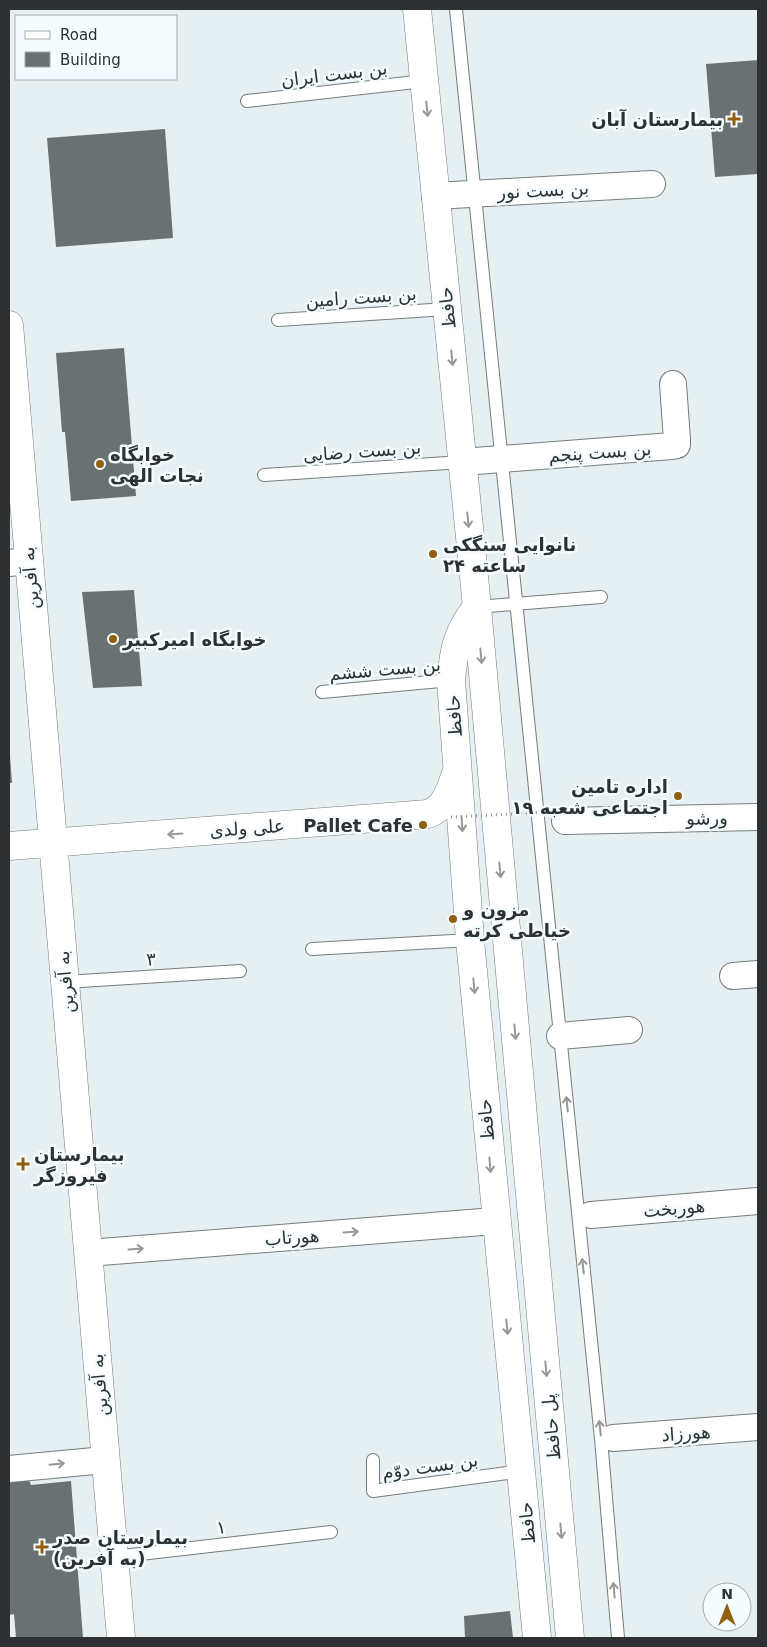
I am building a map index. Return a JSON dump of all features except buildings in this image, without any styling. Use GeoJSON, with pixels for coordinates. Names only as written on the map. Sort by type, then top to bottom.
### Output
{"type":"FeatureCollection","features":[{"type":"Feature","properties":{"kind":"main road","name":"حافظ"},"geometry":{"type":"LineString","coordinates":[[417,9],[476,607],[532,1216]]}},
{"type":"Feature","properties":{"kind":"main road","name":"به آفرین"},"geometry":{"type":"LineString","coordinates":[[9,325],[19,562],[53,843],[120,1638]]}},
{"type":"Feature","properties":{"kind":"main road","name":"حافظ"},"geometry":{"type":"LineString","coordinates":[[476,607],[466,621],[456,641],[451,680],[470,940],[495,1221],[522,1471],[537,1638]]}},
{"type":"Feature","properties":{"kind":"main road","name":"علی ولدی"},"geometry":{"type":"LineString","coordinates":[[9,846],[428,814],[436,811],[446,800],[458,768]]}},
{"type":"Feature","properties":{"kind":"main road","name":"پل حافظ"},"geometry":{"type":"LineString","coordinates":[[532,1216],[570,1638]]}},
{"type":"Feature","properties":{"kind":"street","name":"بن بست نور"},"geometry":{"type":"LineString","coordinates":[[435,196],[652,184]]}},
{"type":"Feature","properties":{"kind":"street","name":"بن بست پنجم"},"geometry":{"type":"LineString","coordinates":[[462,462],[672,446],[677,444],[673,384]]}},
{"type":"Feature","properties":{"kind":"street","name":"ورشو"},"geometry":{"type":"LineString","coordinates":[[557,817],[758,817]]}},
{"type":"Feature","properties":{"kind":"street"},"geometry":{"type":"LineString","coordinates":[[560,1036],[629,1030]]}},
{"type":"Feature","properties":{"kind":"street","name":"هوربخت"},"geometry":{"type":"LineString","coordinates":[[591,1215],[758,1201]]}},
{"type":"Feature","properties":{"kind":"street","name":"هورتاب"},"geometry":{"type":"LineString","coordinates":[[88,1253],[495,1221]]}},
{"type":"Feature","properties":{"kind":"street","name":"هورزاد"},"geometry":{"type":"LineString","coordinates":[[613,1438],[758,1427]]}},
{"type":"Feature","properties":{"kind":"street"},"geometry":{"type":"LineString","coordinates":[[9,1469],[105,1460]]}},
{"type":"Feature","properties":{"kind":"lane"},"geometry":{"type":"LineString","coordinates":[[456,9],[601,1439],[618,1638]]}},
{"type":"Feature","properties":{"kind":"lane","name":"بن بست ایران"},"geometry":{"type":"LineString","coordinates":[[247,101],[424,81]]}},
{"type":"Feature","properties":{"kind":"lane","name":"بن بست رامین"},"geometry":{"type":"LineString","coordinates":[[278,320],[447,308]]}},
{"type":"Feature","properties":{"kind":"lane","name":"بن بست رضایی"},"geometry":{"type":"LineString","coordinates":[[264,475],[462,462]]}},
{"type":"Feature","properties":{"kind":"lane"},"geometry":{"type":"LineString","coordinates":[[476,607],[601,597]]}},
{"type":"Feature","properties":{"kind":"lane","name":"بن بست ششم"},"geometry":{"type":"LineString","coordinates":[[322,692],[451,680]]}},
{"type":"Feature","properties":{"kind":"lane"},"geometry":{"type":"LineString","coordinates":[[312,949],[470,940]]}},
{"type":"Feature","properties":{"kind":"lane","name":"۳"},"geometry":{"type":"LineString","coordinates":[[65,982],[240,971]]}},
{"type":"Feature","properties":{"kind":"lane","name":"بن بست دوّم"},"geometry":{"type":"LineString","coordinates":[[373,1460],[373,1491],[522,1471]]}},
{"type":"Feature","properties":{"kind":"lane","name":"۱"},"geometry":{"type":"LineString","coordinates":[[114,1557],[331,1532]]}},
{"type":"Feature","properties":{"kind":"path"},"geometry":{"type":"LineString","coordinates":[[451,817],[557,817]]}},
{"type":"Feature","properties":{"kind":"place","name":"بیمارستان آبان"},"geometry":{"type":"Point","coordinates":[734,119]}},
{"type":"Feature","properties":{"kind":"place","name":"خوابگاه نجات الهی"},"geometry":{"type":"Point","coordinates":[100,464]}},
{"type":"Feature","properties":{"kind":"place","name":"نانوایی سنگکی ۲۴ ساعته"},"geometry":{"type":"Point","coordinates":[433,554]}},
{"type":"Feature","properties":{"kind":"place","name":"خوابگاه امیرکبیر"},"geometry":{"type":"Point","coordinates":[113,639]}},
{"type":"Feature","properties":{"kind":"place","name":"اداره تامین اجتماعی شعبه ۱۹"},"geometry":{"type":"Point","coordinates":[678,796]}},
{"type":"Feature","properties":{"kind":"place","name":"Pallet Cafe"},"geometry":{"type":"Point","coordinates":[423,825]}},
{"type":"Feature","properties":{"kind":"place","name":"مزون و خیاطی کرته"},"geometry":{"type":"Point","coordinates":[453,919]}},
{"type":"Feature","properties":{"kind":"place","name":"بیمارستان فیروزگر"},"geometry":{"type":"Point","coordinates":[23,1164]}},
{"type":"Feature","properties":{"kind":"place","name":"بیمارستان صدر (به آفرین)"},"geometry":{"type":"Point","coordinates":[42,1547]}}]}
